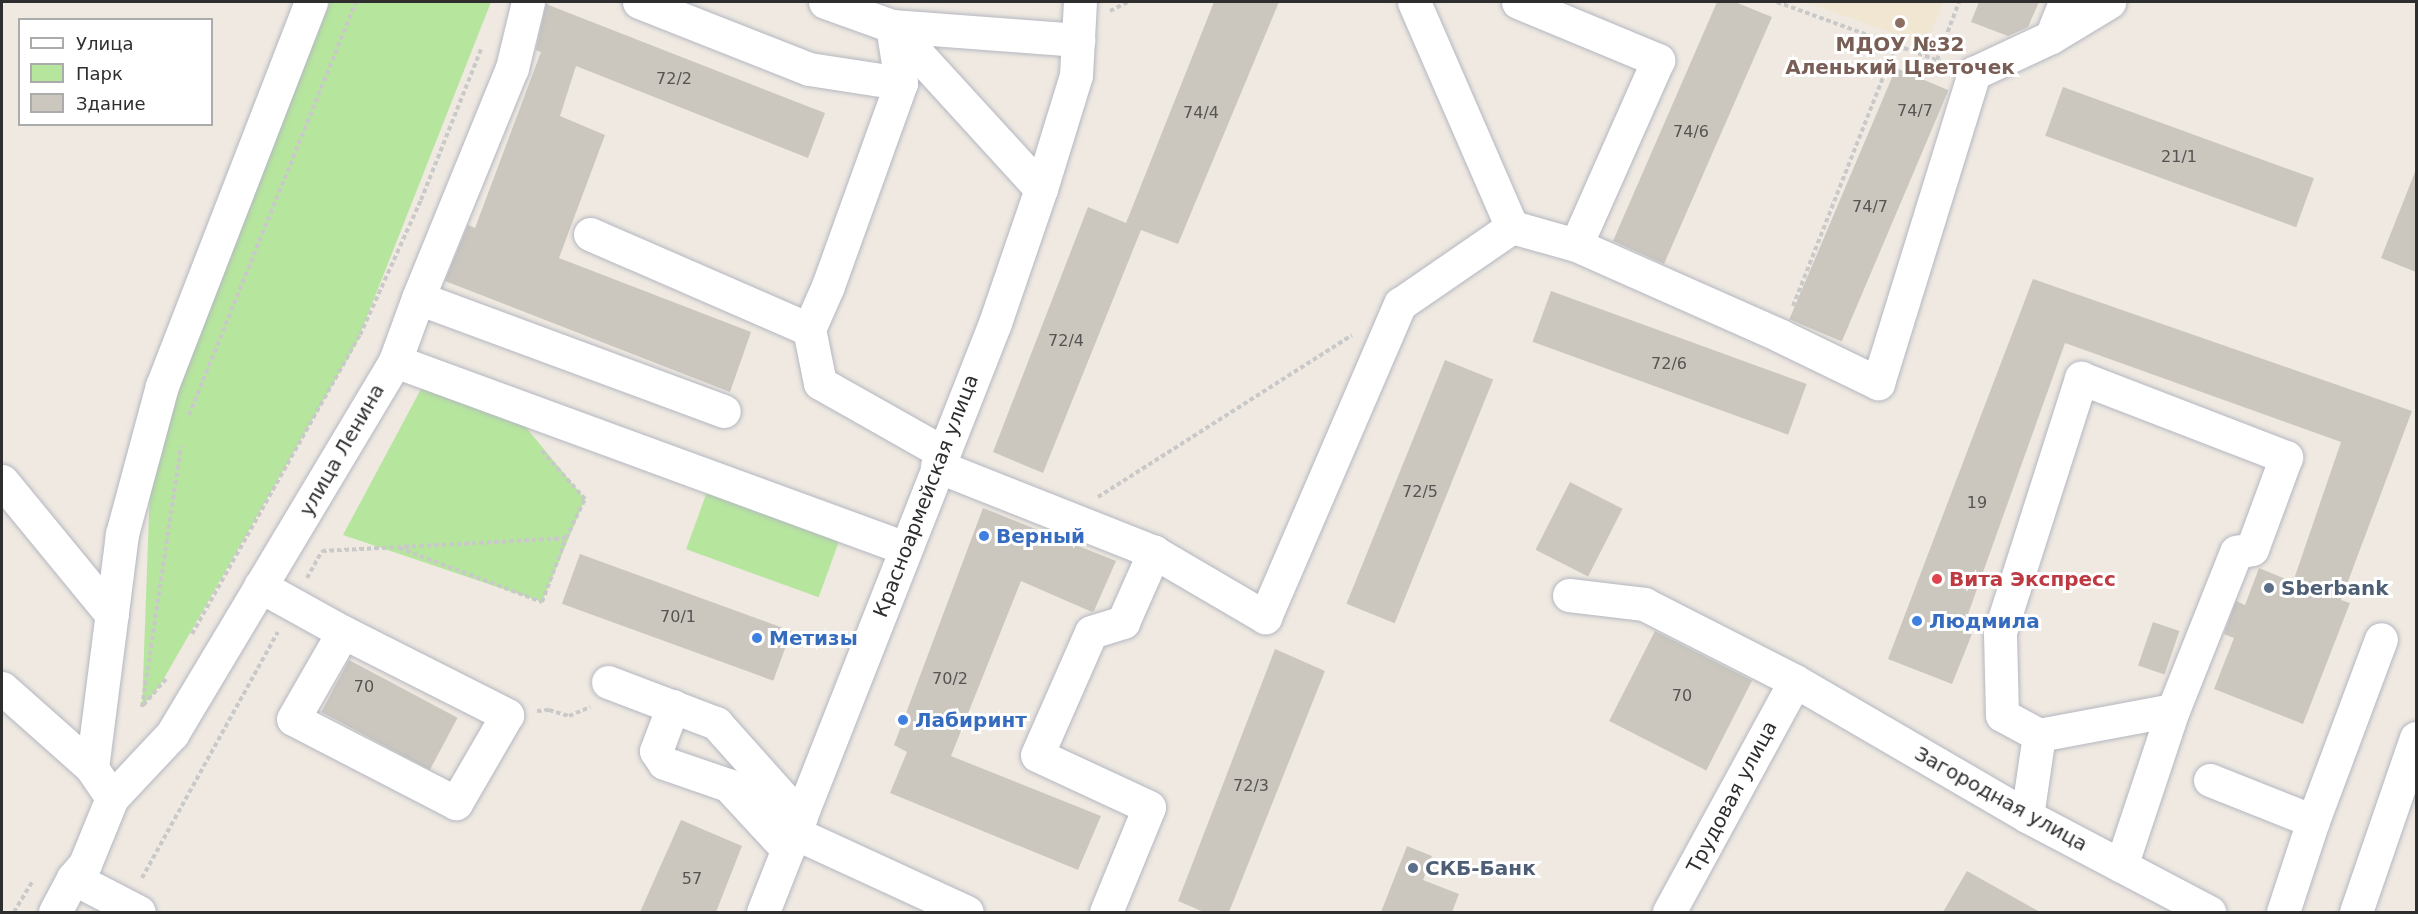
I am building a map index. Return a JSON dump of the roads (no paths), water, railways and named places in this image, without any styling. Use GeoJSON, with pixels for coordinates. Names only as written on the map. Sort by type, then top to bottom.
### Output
{"type":"FeatureCollection","features":[{"type":"Feature","properties":{"kind":"street"},"geometry":{"type":"LineString","coordinates":[[92,768],[122,534],[162,386],[311,2]]}},
{"type":"Feature","properties":{"kind":"street","name":"улица Ленина"},"geometry":{"type":"LineString","coordinates":[[55,912],[73,878],[85,864],[112,798],[171,734],[395,361],[418,298],[512,68],[528,2]]}},
{"type":"Feature","properties":{"kind":"street"},"geometry":{"type":"LineString","coordinates":[[639,2],[809,69],[901,83]]}},
{"type":"Feature","properties":{"kind":"street"},"geometry":{"type":"LineString","coordinates":[[825,2],[882,14],[1078,40]]}},
{"type":"Feature","properties":{"kind":"street","name":"Красноармейская улица"},"geometry":{"type":"LineString","coordinates":[[763,912],[994,323],[1041,189],[1076,75],[1080,2]]}},
{"type":"Feature","properties":{"kind":"street"},"geometry":{"type":"LineString","coordinates":[[1414,2],[1512,227]]}},
{"type":"Feature","properties":{"kind":"street"},"geometry":{"type":"LineString","coordinates":[[1518,2],[1658,60],[1576,245]]}},
{"type":"Feature","properties":{"kind":"street"},"geometry":{"type":"LineString","coordinates":[[2051,37],[2065,2]]}},
{"type":"Feature","properties":{"kind":"street"},"geometry":{"type":"LineString","coordinates":[[1512,227],[1576,245],[1781,336],[1878,383],[1974,73],[2051,37],[2109,2]]}},
{"type":"Feature","properties":{"kind":"street"},"geometry":{"type":"LineString","coordinates":[[882,14],[901,83],[828,286],[809,329],[820,383],[940,459],[1154,552],[1265,617],[1400,304],[1512,227]]}},
{"type":"Feature","properties":{"kind":"street"},"geometry":{"type":"LineString","coordinates":[[882,14],[1041,189]]}},
{"type":"Feature","properties":{"kind":"street"},"geometry":{"type":"LineString","coordinates":[[590,234],[809,329]]}},
{"type":"Feature","properties":{"kind":"street"},"geometry":{"type":"LineString","coordinates":[[418,298],[723,411]]}},
{"type":"Feature","properties":{"kind":"street"},"geometry":{"type":"LineString","coordinates":[[395,361],[905,548]]}},
{"type":"Feature","properties":{"kind":"street"},"geometry":{"type":"LineString","coordinates":[[2121,866],[2173,710],[2236,552],[2252,549],[2286,457],[2081,378],[2000,632],[2002,715],[2038,735],[2173,710]]}},
{"type":"Feature","properties":{"kind":"street"},"geometry":{"type":"LineString","coordinates":[[2,480],[112,615]]}},
{"type":"Feature","properties":{"kind":"street"},"geometry":{"type":"LineString","coordinates":[[1107,912],[1149,807],[1037,755],[1092,632],[1123,622],[1154,552]]}},
{"type":"Feature","properties":{"kind":"street"},"geometry":{"type":"LineString","coordinates":[[260,586],[343,632],[507,715],[456,803],[293,720],[343,632]]}},
{"type":"Feature","properties":{"kind":"street","name":"Загородная улица"},"geometry":{"type":"LineString","coordinates":[[1569,595],[1644,604],[1795,681],[2027,816],[2209,912]]}},
{"type":"Feature","properties":{"kind":"street"},"geometry":{"type":"LineString","coordinates":[[2283,912],[2313,821],[2381,639]]}},
{"type":"Feature","properties":{"kind":"street","name":"Трудовая улица"},"geometry":{"type":"LineString","coordinates":[[1670,912],[1795,681]]}},
{"type":"Feature","properties":{"kind":"street"},"geometry":{"type":"LineString","coordinates":[[618,686],[716,723],[795,833]]}},
{"type":"Feature","properties":{"kind":"street"},"geometry":{"type":"LineString","coordinates":[[2,688],[92,768],[112,798]]}},
{"type":"Feature","properties":{"kind":"street"},"geometry":{"type":"LineString","coordinates":[[673,706],[656,751],[664,763],[728,785],[795,833],[967,912]]}},
{"type":"Feature","properties":{"kind":"street"},"geometry":{"type":"LineString","coordinates":[[2027,816],[2038,735]]}},
{"type":"Feature","properties":{"kind":"street"},"geometry":{"type":"LineString","coordinates":[[2356,912],[2416,738]]}},
{"type":"Feature","properties":{"kind":"street"},"geometry":{"type":"LineString","coordinates":[[2210,780],[2313,821]]}},
{"type":"Feature","properties":{"kind":"street"},"geometry":{"type":"LineString","coordinates":[[73,878],[139,912]]}},
{"type":"Feature","properties":{"kind":"place","name":"МДОУ №32 Аленький Цветочек"},"geometry":{"type":"Point","coordinates":[1900,23]}},
{"type":"Feature","properties":{"kind":"place","name":"Верный"},"geometry":{"type":"Point","coordinates":[984,536]}},
{"type":"Feature","properties":{"kind":"place","name":"Вита Экспресс"},"geometry":{"type":"Point","coordinates":[1937,579]}},
{"type":"Feature","properties":{"kind":"place","name":"Sberbank"},"geometry":{"type":"Point","coordinates":[2269,588]}},
{"type":"Feature","properties":{"kind":"place","name":"Людмила"},"geometry":{"type":"Point","coordinates":[1917,621]}},
{"type":"Feature","properties":{"kind":"place","name":"Метизы"},"geometry":{"type":"Point","coordinates":[757,638]}},
{"type":"Feature","properties":{"kind":"place","name":"Лабиринт"},"geometry":{"type":"Point","coordinates":[903,720]}},
{"type":"Feature","properties":{"kind":"place","name":"СКБ-Банк"},"geometry":{"type":"Point","coordinates":[1413,868]}}]}
